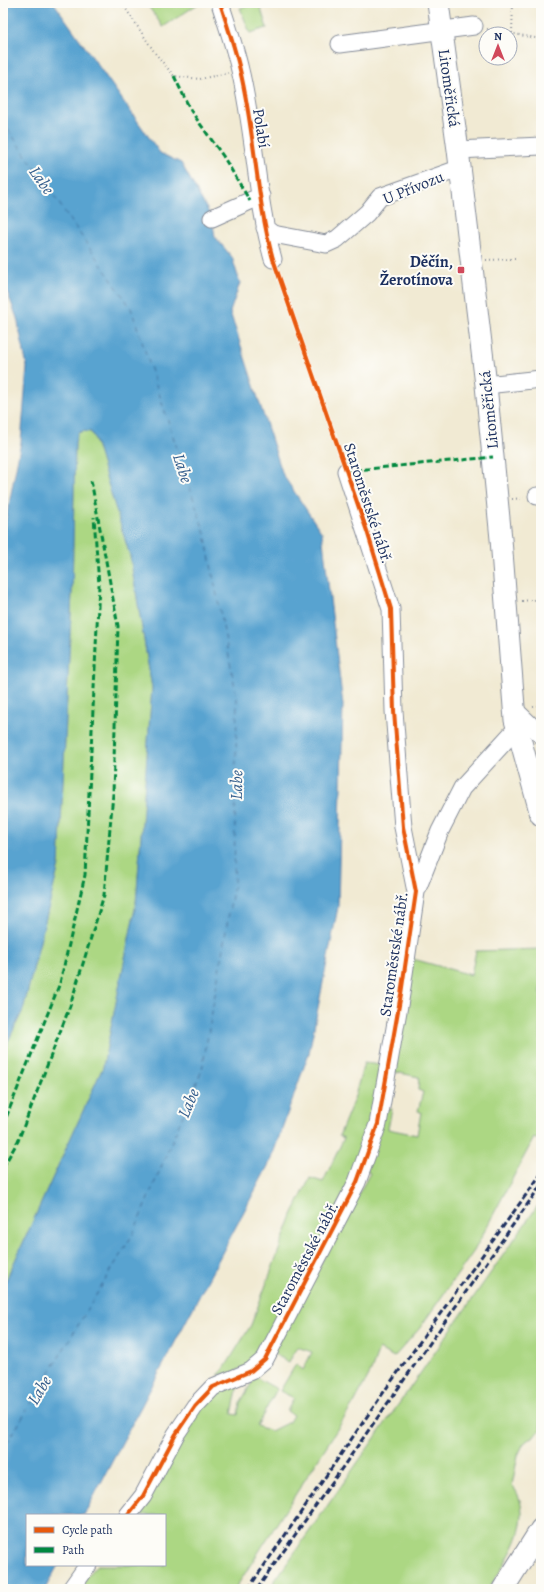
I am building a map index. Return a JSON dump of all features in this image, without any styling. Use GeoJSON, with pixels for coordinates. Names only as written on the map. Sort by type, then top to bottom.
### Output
{"type":"FeatureCollection","features":[{"type":"Feature","properties":{"kind":"main road","name":"Litoměřická"},"geometry":{"type":"LineString","coordinates":[[438,3],[459,159],[486,385],[515,719],[534,765],[541,815]]}},
{"type":"Feature","properties":{"kind":"main road"},"geometry":{"type":"LineString","coordinates":[[504,1589],[541,1529]]}},
{"type":"Feature","properties":{"kind":"street","name":"Polabí"},"geometry":{"type":"LineString","coordinates":[[220,3],[240,71],[265,228],[273,259]]}},
{"type":"Feature","properties":{"kind":"street"},"geometry":{"type":"LineString","coordinates":[[340,44],[442,29],[474,26]]}},
{"type":"Feature","properties":{"kind":"street","name":"U Přívozu"},"geometry":{"type":"LineString","coordinates":[[265,228],[273,234],[326,244],[337,239],[367,213],[380,197],[459,159],[541,146]]}},
{"type":"Feature","properties":{"kind":"street"},"geometry":{"type":"LineString","coordinates":[[212,218],[261,196]]}},
{"type":"Feature","properties":{"kind":"street"},"geometry":{"type":"LineString","coordinates":[[486,385],[541,379]]}},
{"type":"Feature","properties":{"kind":"street","name":"Staroměstské nábř."},"geometry":{"type":"LineString","coordinates":[[346,471],[391,608],[394,711],[403,827],[416,892]]}},
{"type":"Feature","properties":{"kind":"street"},"geometry":{"type":"LineString","coordinates":[[515,719],[541,735]]}},
{"type":"Feature","properties":{"kind":"street","name":"Staroměstské nábř."},"geometry":{"type":"LineString","coordinates":[[129,1514],[143,1496],[176,1434],[195,1406],[213,1387],[251,1370],[265,1359],[357,1182],[378,1124],[401,994],[416,892],[440,830],[462,788],[515,719]]}},
{"type":"Feature","properties":{"kind":"street"},"geometry":{"type":"LineString","coordinates":[[71,1589],[87,1566]]}},
{"type":"Feature","properties":{"kind":"path"},"geometry":{"type":"LineString","coordinates":[[122,3],[155,54],[174,76],[200,79],[240,71]]}},
{"type":"Feature","properties":{"kind":"path"},"geometry":{"type":"LineString","coordinates":[[512,26],[513,3]]}},
{"type":"Feature","properties":{"kind":"path"},"geometry":{"type":"LineString","coordinates":[[474,26],[478,27]]}},
{"type":"Feature","properties":{"kind":"path"},"geometry":{"type":"LineString","coordinates":[[518,34],[541,39]]}},
{"type":"Feature","properties":{"kind":"path"},"geometry":{"type":"LineString","coordinates":[[471,261],[515,259]]}},
{"type":"Feature","properties":{"kind":"path"},"geometry":{"type":"LineString","coordinates":[[497,501],[539,496]]}},
{"type":"Feature","properties":{"kind":"green space"},"geometry":{"type":"Polygon","coordinates":[[[146,3],[198,3],[198,4],[163,27],[146,3]]]}},
{"type":"Feature","properties":{"kind":"green space"},"geometry":{"type":"Polygon","coordinates":[[[259,3],[267,28],[250,33],[240,8],[259,3]]]}},
{"type":"Feature","properties":{"kind":"green space"},"geometry":{"type":"Polygon","coordinates":[[[83,431],[91,432],[94,437],[130,556],[152,688],[136,904],[103,1067],[3,1287],[3,1052],[23,1010],[59,865],[72,593],[75,442],[78,433],[83,431]]]}},
{"type":"Feature","properties":{"kind":"green space"},"geometry":{"type":"Polygon","coordinates":[[[541,949],[539,973],[541,978],[541,1141],[534,1138],[474,1251],[419,1329],[394,1357],[379,1349],[371,1371],[354,1403],[235,1589],[77,1589],[96,1566],[166,1566],[166,1514],[139,1514],[162,1480],[170,1452],[205,1396],[238,1385],[232,1414],[238,1415],[240,1403],[255,1377],[277,1389],[257,1426],[271,1431],[289,1422],[293,1415],[287,1411],[294,1398],[280,1391],[296,1364],[303,1370],[312,1352],[297,1347],[289,1362],[272,1353],[370,1173],[367,1171],[382,1108],[392,1109],[388,1129],[417,1135],[421,1112],[418,1111],[423,1092],[418,1090],[419,1077],[390,1071],[413,959],[471,975],[476,951],[541,949]]]}},
{"type":"Feature","properties":{"kind":"green space"},"geometry":{"type":"Polygon","coordinates":[[[364,1063],[383,1065],[367,1147],[273,1337],[250,1364],[231,1373],[218,1375],[224,1369],[251,1325],[292,1215],[310,1178],[323,1182],[344,1138],[339,1136],[354,1099],[364,1063]]]}},
{"type":"Feature","properties":{"kind":"green space"},"geometry":{"type":"Polygon","coordinates":[[[541,1201],[541,1430],[524,1443],[518,1455],[512,1485],[519,1498],[522,1511],[521,1525],[511,1552],[489,1589],[295,1589],[292,1584],[280,1589],[269,1589],[541,1201]]]}},
{"type":"Feature","properties":{"kind":"water","name":"Labe"},"geometry":{"type":"Polygon","coordinates":[[[3,3],[54,3],[160,153],[181,163],[212,218],[215,237],[232,257],[240,283],[230,312],[283,475],[322,533],[343,705],[338,907],[309,1053],[270,1162],[85,1514],[26,1514],[26,1566],[57,1566],[45,1589],[3,1589],[3,1287],[103,1067],[136,904],[152,688],[130,556],[94,437],[91,432],[83,431],[78,433],[75,442],[72,593],[59,865],[23,1010],[3,1052],[3,535],[21,442],[27,367],[17,318],[3,281],[3,3]]]}},
{"type":"Feature","properties":{"kind":"ferry route"},"geometry":{"type":"LineString","coordinates":[[3,122],[131,308],[205,534],[237,698],[234,884],[202,1070],[133,1234],[3,1450]]}},
{"type":"Feature","properties":{"kind":"railway"},"geometry":{"type":"LineString","coordinates":[[248,1589],[388,1386],[541,1174]]}},
{"type":"Feature","properties":{"kind":"railway"},"geometry":{"type":"LineString","coordinates":[[257,1589],[541,1185]]}},
{"type":"Feature","properties":{"kind":"marked path"},"geometry":{"type":"LineString","coordinates":[[174,76],[191,111],[223,156],[250,201]]}},
{"type":"Feature","properties":{"kind":"marked path"},"geometry":{"type":"LineString","coordinates":[[346,471],[493,457]]}},
{"type":"Feature","properties":{"kind":"marked path"},"geometry":{"type":"LineString","coordinates":[[3,1167],[18,1141],[70,1006],[104,895],[113,794],[118,626],[91,480]]}},
{"type":"Feature","properties":{"kind":"marked path"},"geometry":{"type":"LineString","coordinates":[[3,1125],[60,983],[85,875],[99,585],[94,517]]}},
{"type":"Feature","properties":{"kind":"cycle path"},"geometry":{"type":"LineString","coordinates":[[129,1514],[143,1496],[176,1434],[195,1406],[213,1387],[251,1371],[265,1359],[357,1182],[378,1124],[401,994],[416,892],[403,827],[394,711],[391,609],[367,531],[273,259],[267,236],[259,189],[245,93],[236,53],[220,3]]}},
{"type":"Feature","properties":{"kind":"place","name":"Děčín, Žerotínova"},"geometry":{"type":"Point","coordinates":[461,270]}}]}
